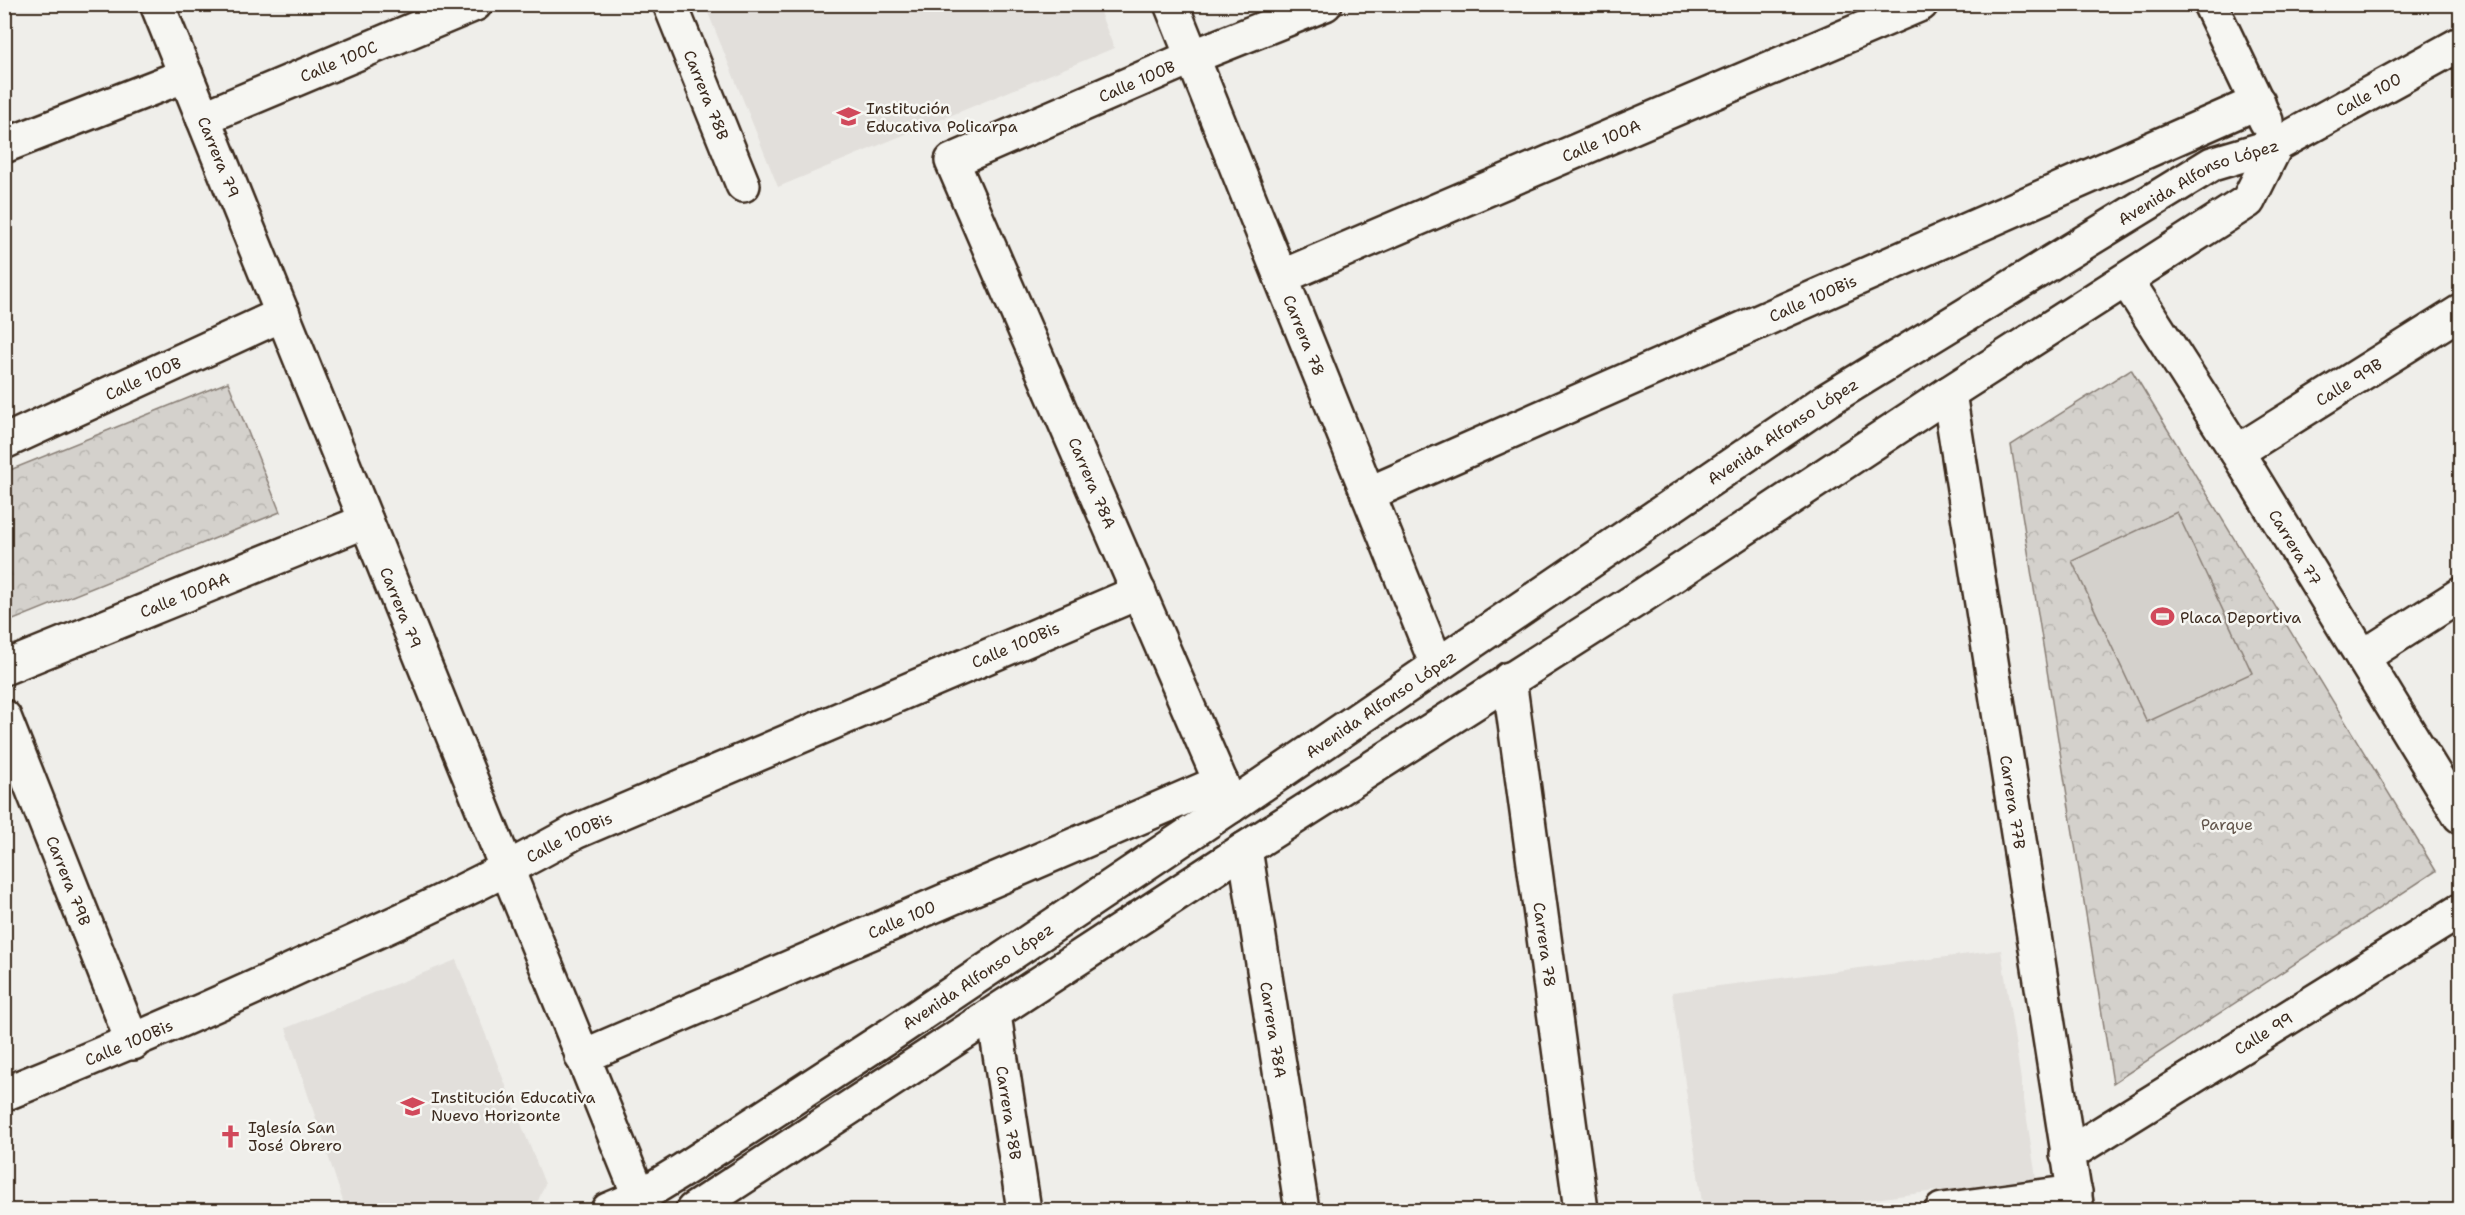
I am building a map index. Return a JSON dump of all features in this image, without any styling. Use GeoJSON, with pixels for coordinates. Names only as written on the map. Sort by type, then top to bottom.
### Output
{"type":"FeatureCollection","features":[{"type":"Feature","properties":{"kind":"street","name":"Carrera 79"},"geometry":{"type":"LineString","coordinates":[[157,4],[642,1204]]}},
{"type":"Feature","properties":{"kind":"street","name":"Calle 100C"},"geometry":{"type":"LineString","coordinates":[[203,118],[475,4]]}},
{"type":"Feature","properties":{"kind":"street","name":"Carrera 78B"},"geometry":{"type":"LineString","coordinates":[[670,4],[743,185]]}},
{"type":"Feature","properties":{"kind":"street","name":"Carrera 78"},"geometry":{"type":"LineString","coordinates":[[1171,4],[1437,665]]}},
{"type":"Feature","properties":{"kind":"street","name":"Calle 100B"},"geometry":{"type":"LineString","coordinates":[[952,161],[1192,57],[1325,4]]}},
{"type":"Feature","properties":{"kind":"street","name":"Calle 100A"},"geometry":{"type":"LineString","coordinates":[[1281,277],[1921,4]]}},
{"type":"Feature","properties":{"kind":"street"},"geometry":{"type":"LineString","coordinates":[[2210,4],[2258,102],[2276,145]]}},
{"type":"Feature","properties":{"kind":"street","name":"Calle 100"},"geometry":{"type":"LineString","coordinates":[[2276,145],[2460,44]]}},
{"type":"Feature","properties":{"kind":"street"},"geometry":{"type":"LineString","coordinates":[[4,146],[186,75]]}},
{"type":"Feature","properties":{"kind":"street","name":"Calle 100Bis"},"geometry":{"type":"LineString","coordinates":[[1368,494],[2258,102]]}},
{"type":"Feature","properties":{"kind":"street","name":"Avenida Alfonso López"},"geometry":{"type":"LineString","coordinates":[[709,1206],[1245,849],[1652,589],[1949,393],[2127,281],[2248,201],[2276,145]]}},
{"type":"Feature","properties":{"kind":"street","name":"Avenida Alfonso López"},"geometry":{"type":"LineString","coordinates":[[608,1210],[642,1204],[892,1033],[1226,794],[1437,665],[1827,400],[2212,164],[2276,145]]}},
{"type":"Feature","properties":{"kind":"street","name":"Carrera 78A"},"geometry":{"type":"LineString","coordinates":[[952,161],[1226,794]]}},
{"type":"Feature","properties":{"kind":"street","name":"Carrera 77"},"geometry":{"type":"LineString","coordinates":[[2127,281],[2237,452],[2460,816]]}},
{"type":"Feature","properties":{"kind":"street","name":"Calle 99B"},"geometry":{"type":"LineString","coordinates":[[2237,452],[2460,312]]}},
{"type":"Feature","properties":{"kind":"street","name":"Calle 100B"},"geometry":{"type":"LineString","coordinates":[[4,442],[283,315]]}},
{"type":"Feature","properties":{"kind":"street","name":"Carrera 77B"},"geometry":{"type":"LineString","coordinates":[[1949,393],[2076,1201]]}},
{"type":"Feature","properties":{"kind":"street","name":"Calle 100AA"},"geometry":{"type":"LineString","coordinates":[[4,668],[366,521]]}},
{"type":"Feature","properties":{"kind":"street","name":"Calle 100Bis"},"geometry":{"type":"LineString","coordinates":[[4,1094],[133,1043],[507,870],[575,832],[1139,592]]}},
{"type":"Feature","properties":{"kind":"street"},"geometry":{"type":"LineString","coordinates":[[2363,657],[2460,596]]}},
{"type":"Feature","properties":{"kind":"street","name":"Carrera 78"},"geometry":{"type":"LineString","coordinates":[[1509,680],[1581,1210]]}},
{"type":"Feature","properties":{"kind":"street","name":"Carrera 79B"},"geometry":{"type":"LineString","coordinates":[[4,717],[133,1043]]}},
{"type":"Feature","properties":{"kind":"street","name":"Calle 100"},"geometry":{"type":"LineString","coordinates":[[582,1057],[1226,794]]}},
{"type":"Feature","properties":{"kind":"street","name":"Carrera 78A"},"geometry":{"type":"LineString","coordinates":[[1245,849],[1302,1210]]}},
{"type":"Feature","properties":{"kind":"street","name":"Calle 99"},"geometry":{"type":"LineString","coordinates":[[2067,1155],[2460,911]]}},
{"type":"Feature","properties":{"kind":"street","name":"Carrera 78B"},"geometry":{"type":"LineString","coordinates":[[994,1015],[1023,1210]]}},
{"type":"Feature","properties":{"kind":"street"},"geometry":{"type":"LineString","coordinates":[[1942,1210],[2076,1201]]}},
{"type":"Feature","properties":{"kind":"shaded area","name":"Institución Educativa Policarpa"},"geometry":{"type":"Polygon","coordinates":[[[705,5],[1097,5],[1114,48],[778,187],[705,5]]]}},
{"type":"Feature","properties":{"kind":"shaded area"},"geometry":{"type":"Polygon","coordinates":[[[2001,950],[2036,1178],[1790,1210],[1703,1210],[1672,992],[2001,950]]]}},
{"type":"Feature","properties":{"kind":"shaded area","name":"Institución Educativa Nuevo Horizonte"},"geometry":{"type":"Polygon","coordinates":[[[456,960],[545,1184],[538,1201],[513,1210],[346,1210],[286,1028],[456,960]]]}},
{"type":"Feature","properties":{"kind":"green space","name":"Parque"},"geometry":{"type":"Polygon","coordinates":[[[2131,369],[2436,871],[2113,1083],[2011,445],[2131,369]]]}},
{"type":"Feature","properties":{"kind":"green space"},"geometry":{"type":"Polygon","coordinates":[[[228,382],[280,512],[6,623],[5,472],[228,382]]]}},
{"type":"Feature","properties":{"kind":"green space","name":"Placa Deportiva"},"geometry":{"type":"Polygon","coordinates":[[[2177,512],[2252,673],[2147,722],[2072,561],[2177,512]]]}},
{"type":"Feature","properties":{"kind":"place","name":"Institución Educativa Policarpa"},"geometry":{"type":"Point","coordinates":[848,117]}},
{"type":"Feature","properties":{"kind":"place","name":"Placa Deportiva"},"geometry":{"type":"Point","coordinates":[2162,617]}},
{"type":"Feature","properties":{"kind":"place","name":"Institución Educativa Nuevo Horizonte"},"geometry":{"type":"Point","coordinates":[413,1106]}},
{"type":"Feature","properties":{"kind":"place","name":"Iglesía San José Obrero"},"geometry":{"type":"Point","coordinates":[230,1136]}}]}
